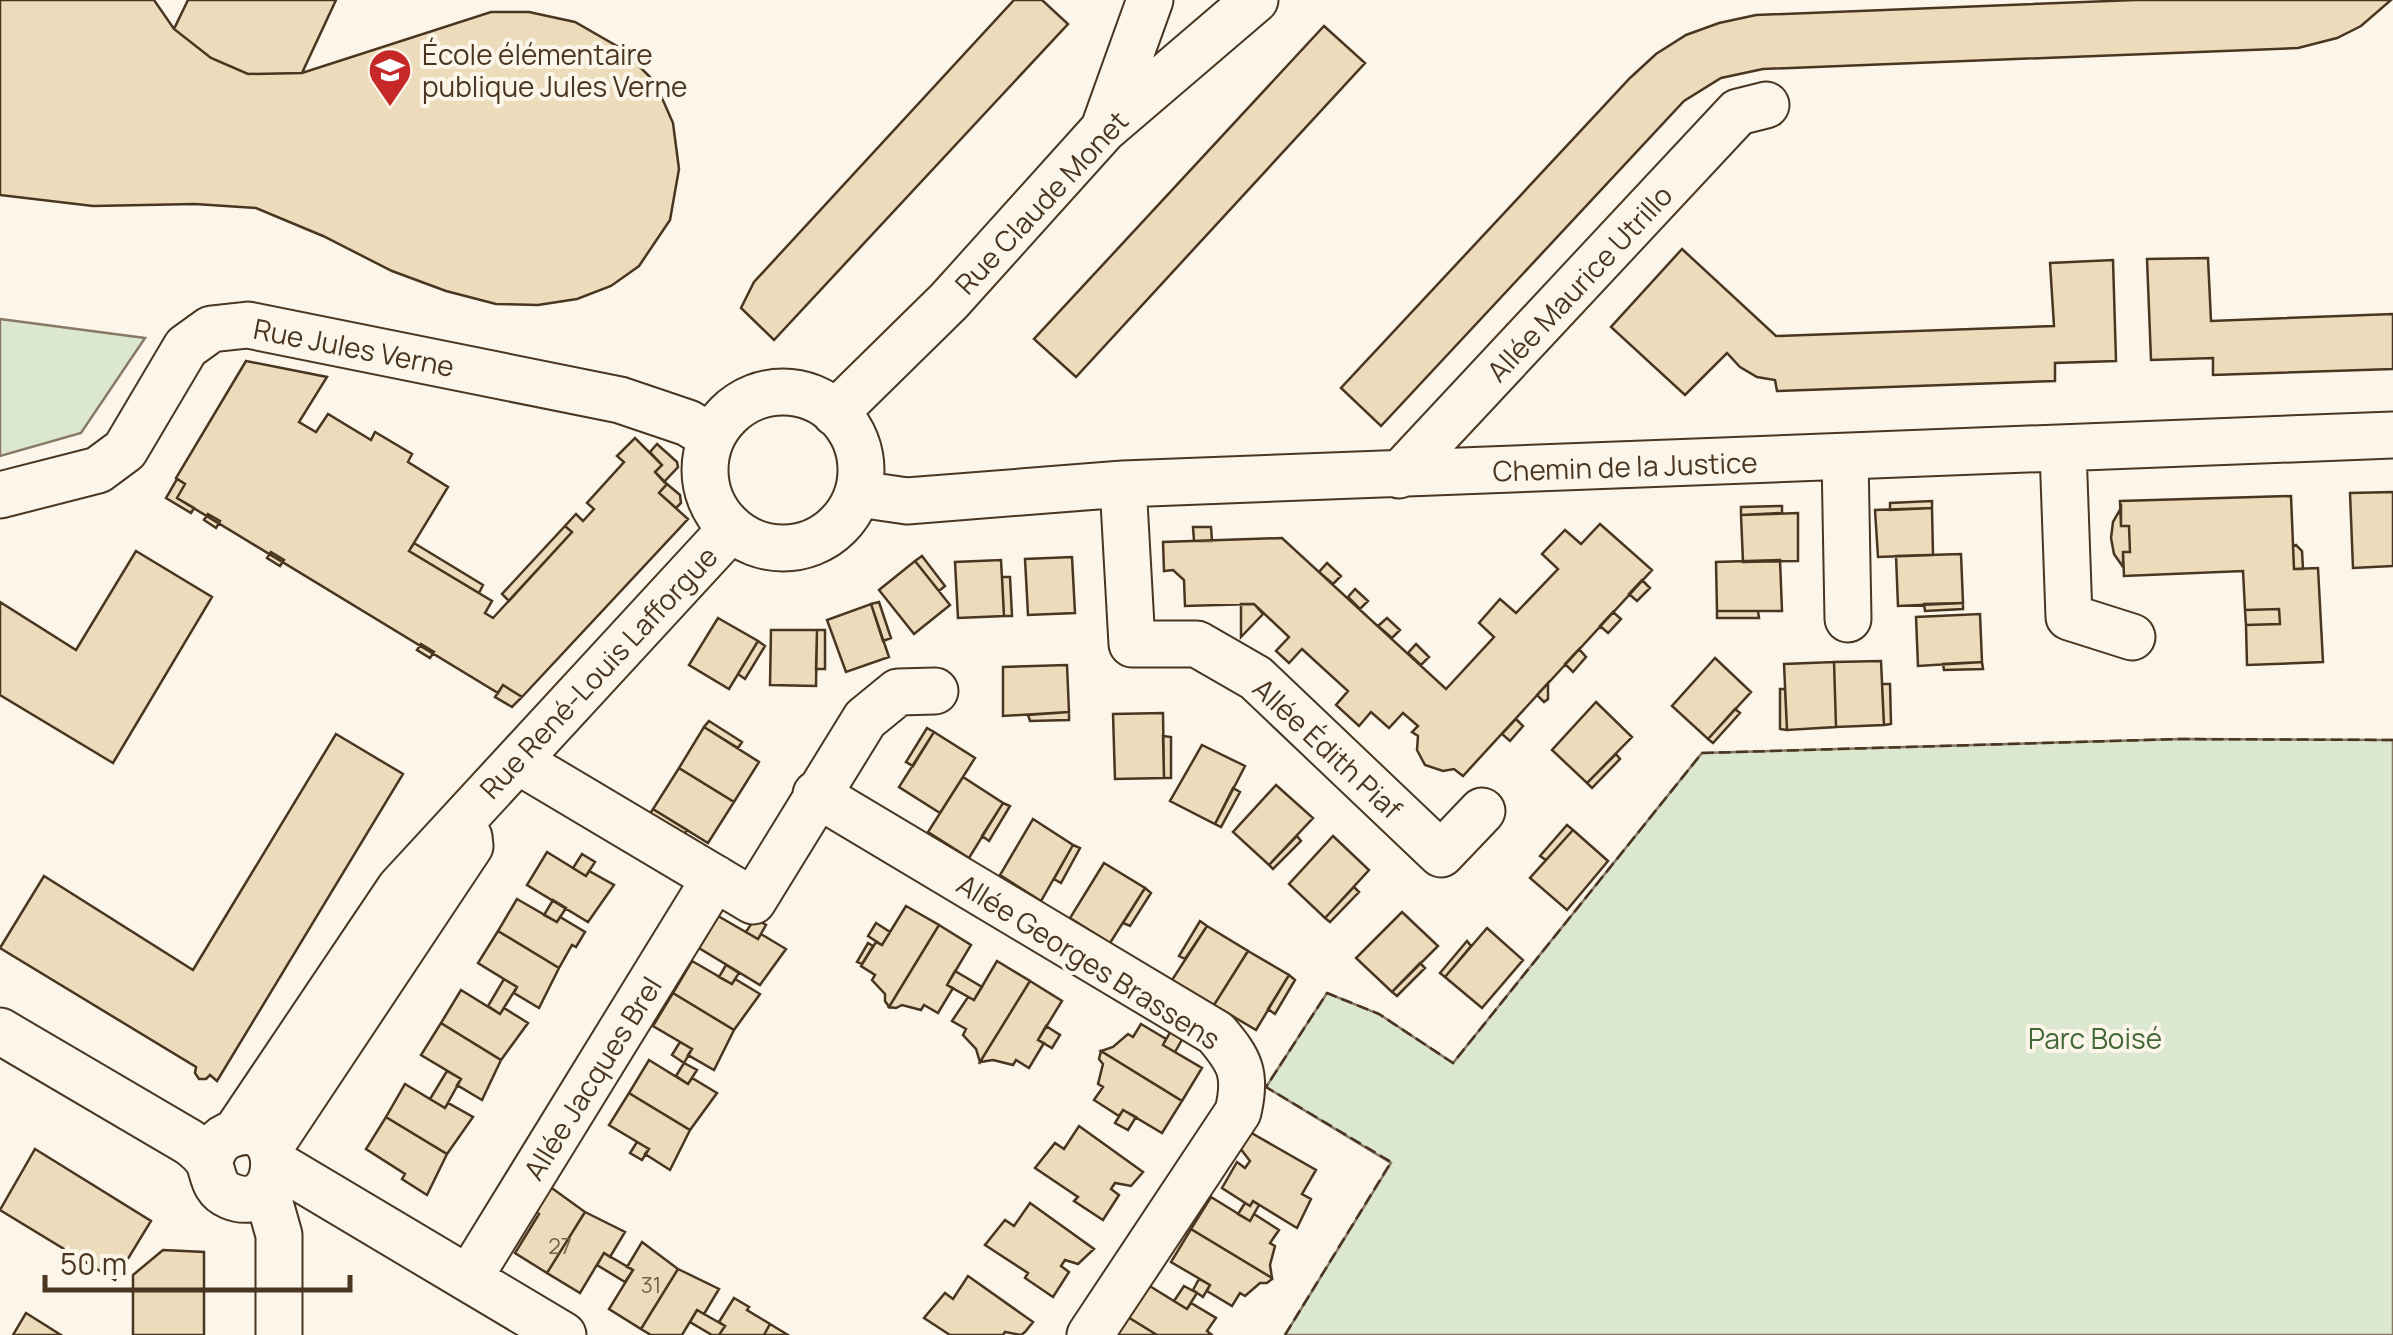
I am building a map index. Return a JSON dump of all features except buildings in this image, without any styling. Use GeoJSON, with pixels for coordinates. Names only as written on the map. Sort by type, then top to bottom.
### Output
{"type":"FeatureCollection","features":[{"type":"Feature","properties":{"kind":"street"},"geometry":{"type":"LineString","coordinates":[[1103,130],[1150,0]]}},
{"type":"Feature","properties":{"kind":"street","name":"Rue Claude Monet"},"geometry":{"type":"LineString","coordinates":[[835,413],[949,302],[1103,130],[1255,0]]}},
{"type":"Feature","properties":{"kind":"street","name":"Allée Maurice Utrillo"},"geometry":{"type":"LineString","coordinates":[[1400,474],[1738,112],[1766,105]]}},
{"type":"Feature","properties":{"kind":"street","name":"Rue Jules Verne"},"geometry":{"type":"LineString","coordinates":[[0,495],[98,470],[124,450],[186,348],[211,330],[248,325],[620,400],[688,424],[711,437]]}},
{"type":"Feature","properties":{"kind":"street"},"geometry":{"type":"LineString","coordinates":[[788,391],[812,396],[835,413],[857,442],[862,463],[858,494],[839,526],[820,540],[798,547],[774,548],[751,542],[730,529],[713,505],[704,477],[711,437],[724,417],[742,402],[764,393],[788,391]]}},
{"type":"Feature","properties":{"kind":"street","name":"Chemin de la Justice"},"geometry":{"type":"LineString","coordinates":[[858,494],[907,500],[1123,484],[2393,435]]}},
{"type":"Feature","properties":{"kind":"street"},"geometry":{"type":"LineString","coordinates":[[2063,450],[2070,617],[2132,637]]}},
{"type":"Feature","properties":{"kind":"street"},"geometry":{"type":"LineString","coordinates":[[1844,457],[1848,619]]}},
{"type":"Feature","properties":{"kind":"street","name":"Allée Édith Piaf"},"geometry":{"type":"LineString","coordinates":[[1123,484],[1132,644],[1197,644],[1256,678],[1441,854],[1482,810]]}},
{"type":"Feature","properties":{"kind":"street","name":"Rue René-Louis Lafforgue"},"geometry":{"type":"LineString","coordinates":[[238,1154],[400,888],[730,529]]}},
{"type":"Feature","properties":{"kind":"street"},"geometry":{"type":"LineString","coordinates":[[518,760],[753,900],[866,718],[898,692],[934,691]]}},
{"type":"Feature","properties":{"kind":"street","name":"Allée Georges Brassens"},"geometry":{"type":"LineString","coordinates":[[816,794],[1216,1033],[1236,1056],[1244,1085],[1238,1112],[1090,1335]]}},
{"type":"Feature","properties":{"kind":"street","name":"Allée Jacques Brel"},"geometry":{"type":"LineString","coordinates":[[468,1278],[715,878]]}},
{"type":"Feature","properties":{"kind":"street"},"geometry":{"type":"LineString","coordinates":[[0,1032],[238,1154],[468,1278],[563,1335]]}},
{"type":"Feature","properties":{"kind":"street"},"geometry":{"type":"LineString","coordinates":[[238,1154],[279,1235],[279,1335]]}},
{"type":"Feature","properties":{"kind":"green space"},"geometry":{"type":"Polygon","coordinates":[[[0,319],[145,338],[81,433],[0,456],[0,319]]]}},
{"type":"Feature","properties":{"kind":"green space","name":"Parc Boisé"},"geometry":{"type":"Polygon","coordinates":[[[2180,739],[2393,740],[2393,1335],[1285,1335],[1391,1163],[1266,1087],[1327,993],[1379,1014],[1453,1063],[1702,753],[2180,739]]]}},
{"type":"Feature","properties":{"kind":"fence"},"geometry":{"type":"LineString","coordinates":[[1285,1335],[1391,1162],[1266,1087],[1327,993],[1379,1014],[1453,1063],[1702,753],[2180,739],[2393,740]]}},
{"type":"Feature","properties":{"kind":"place","name":"École élémentaire publique Jules Verne"},"geometry":{"type":"Point","coordinates":[390,108]}}]}
